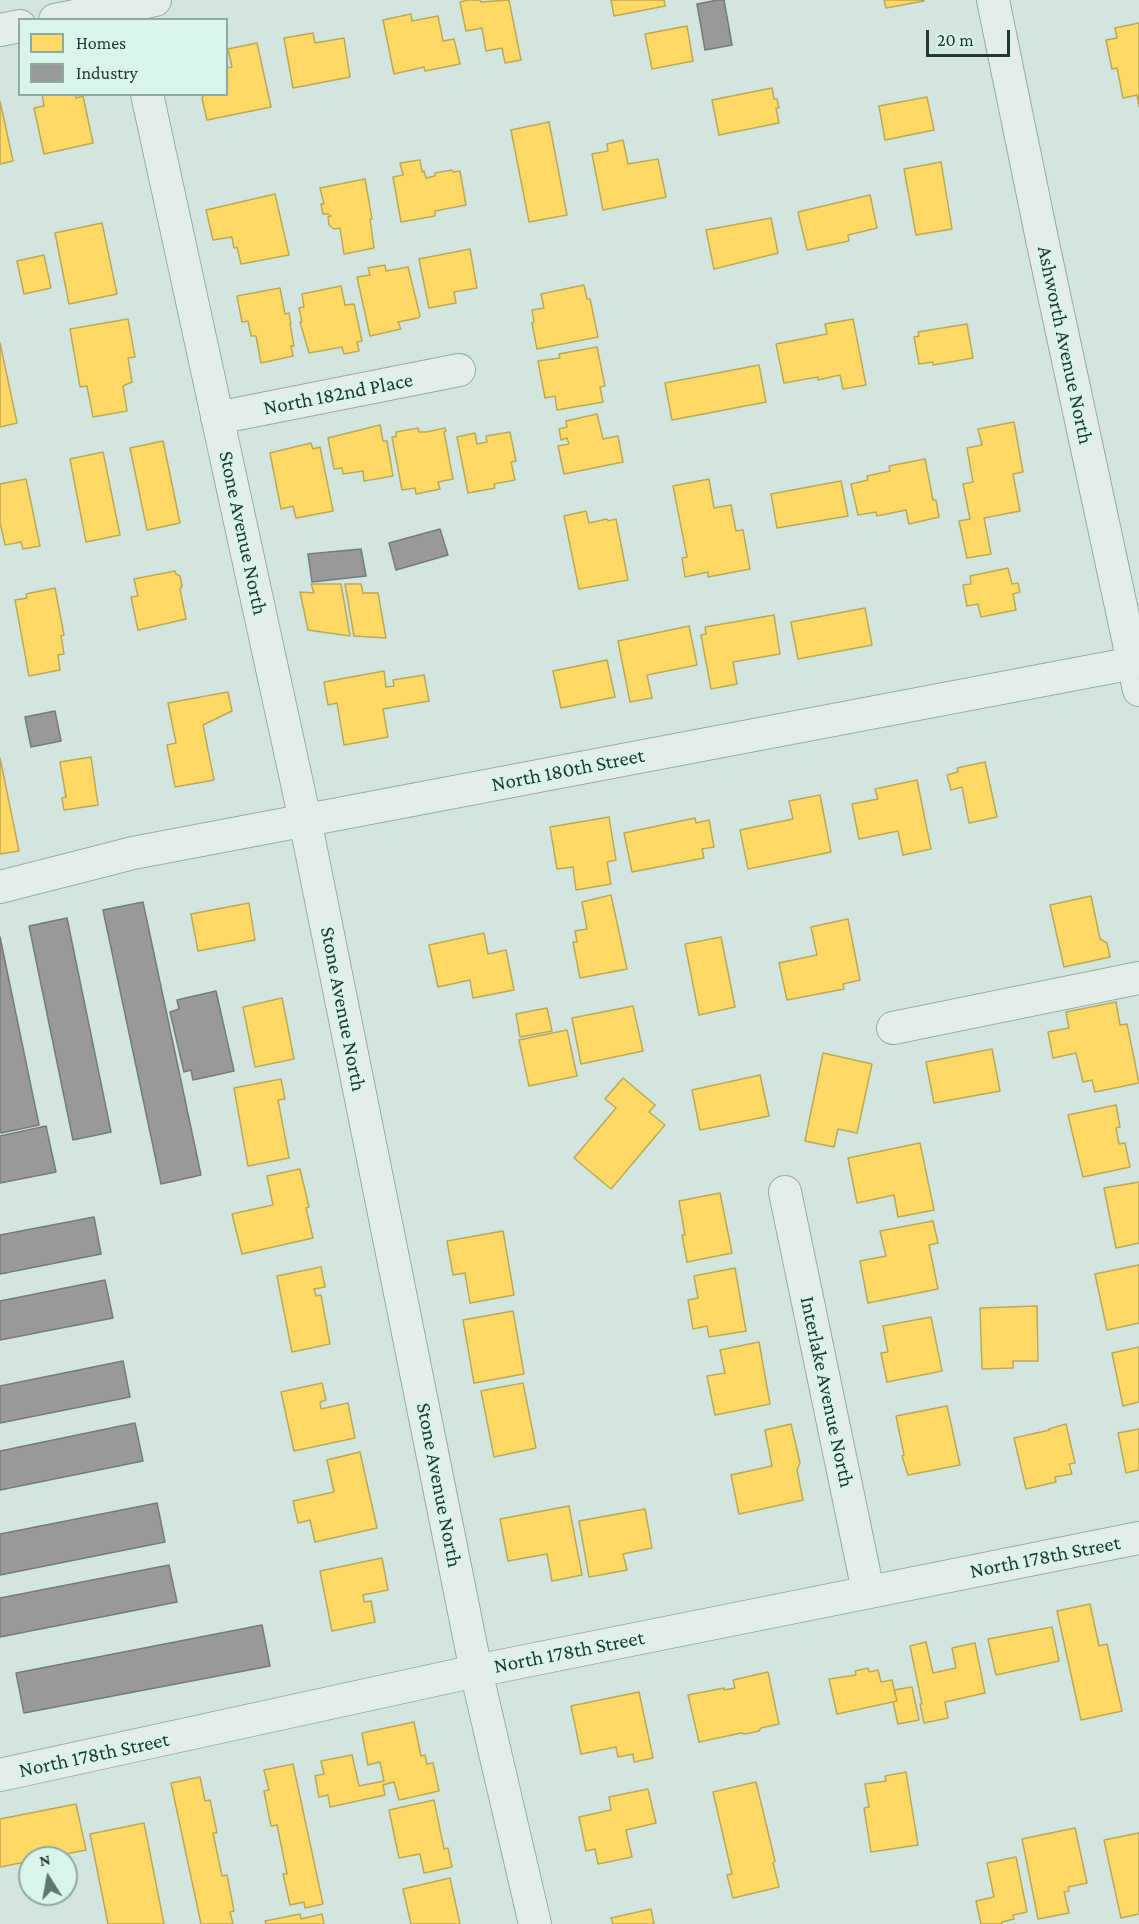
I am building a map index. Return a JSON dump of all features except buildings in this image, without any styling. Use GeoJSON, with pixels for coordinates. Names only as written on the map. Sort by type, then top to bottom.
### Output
{"type":"FeatureCollection","features":[{"type":"Feature","properties":{"kind":"street","name":"Ashworth Avenue North"},"geometry":{"type":"LineString","coordinates":[[993,0],[1042,239],[1137,672]]}},
{"type":"Feature","properties":{"kind":"street"},"geometry":{"type":"LineString","coordinates":[[66,18],[135,6]]}},
{"type":"Feature","properties":{"kind":"street"},"geometry":{"type":"LineString","coordinates":[[0,30],[18,26]]}},
{"type":"Feature","properties":{"kind":"street","name":"Stone Avenue North"},"geometry":{"type":"LineString","coordinates":[[147,96],[305,820],[476,1671],[535,1924]]}},
{"type":"Feature","properties":{"kind":"street","name":"North 182nd Place"},"geometry":{"type":"LineString","coordinates":[[218,418],[459,370]]}},
{"type":"Feature","properties":{"kind":"street","name":"North 180th Street"},"geometry":{"type":"LineString","coordinates":[[0,887],[133,853],[305,820],[1137,672]]}},
{"type":"Feature","properties":{"kind":"street"},"geometry":{"type":"LineString","coordinates":[[893,1028],[1139,978]]}},
{"type":"Feature","properties":{"kind":"street","name":"Interlake Avenue North"},"geometry":{"type":"LineString","coordinates":[[785,1192],[868,1592]]}},
{"type":"Feature","properties":{"kind":"street","name":"North 178th Street"},"geometry":{"type":"LineString","coordinates":[[0,1775],[476,1671],[1139,1538]]}}]}
